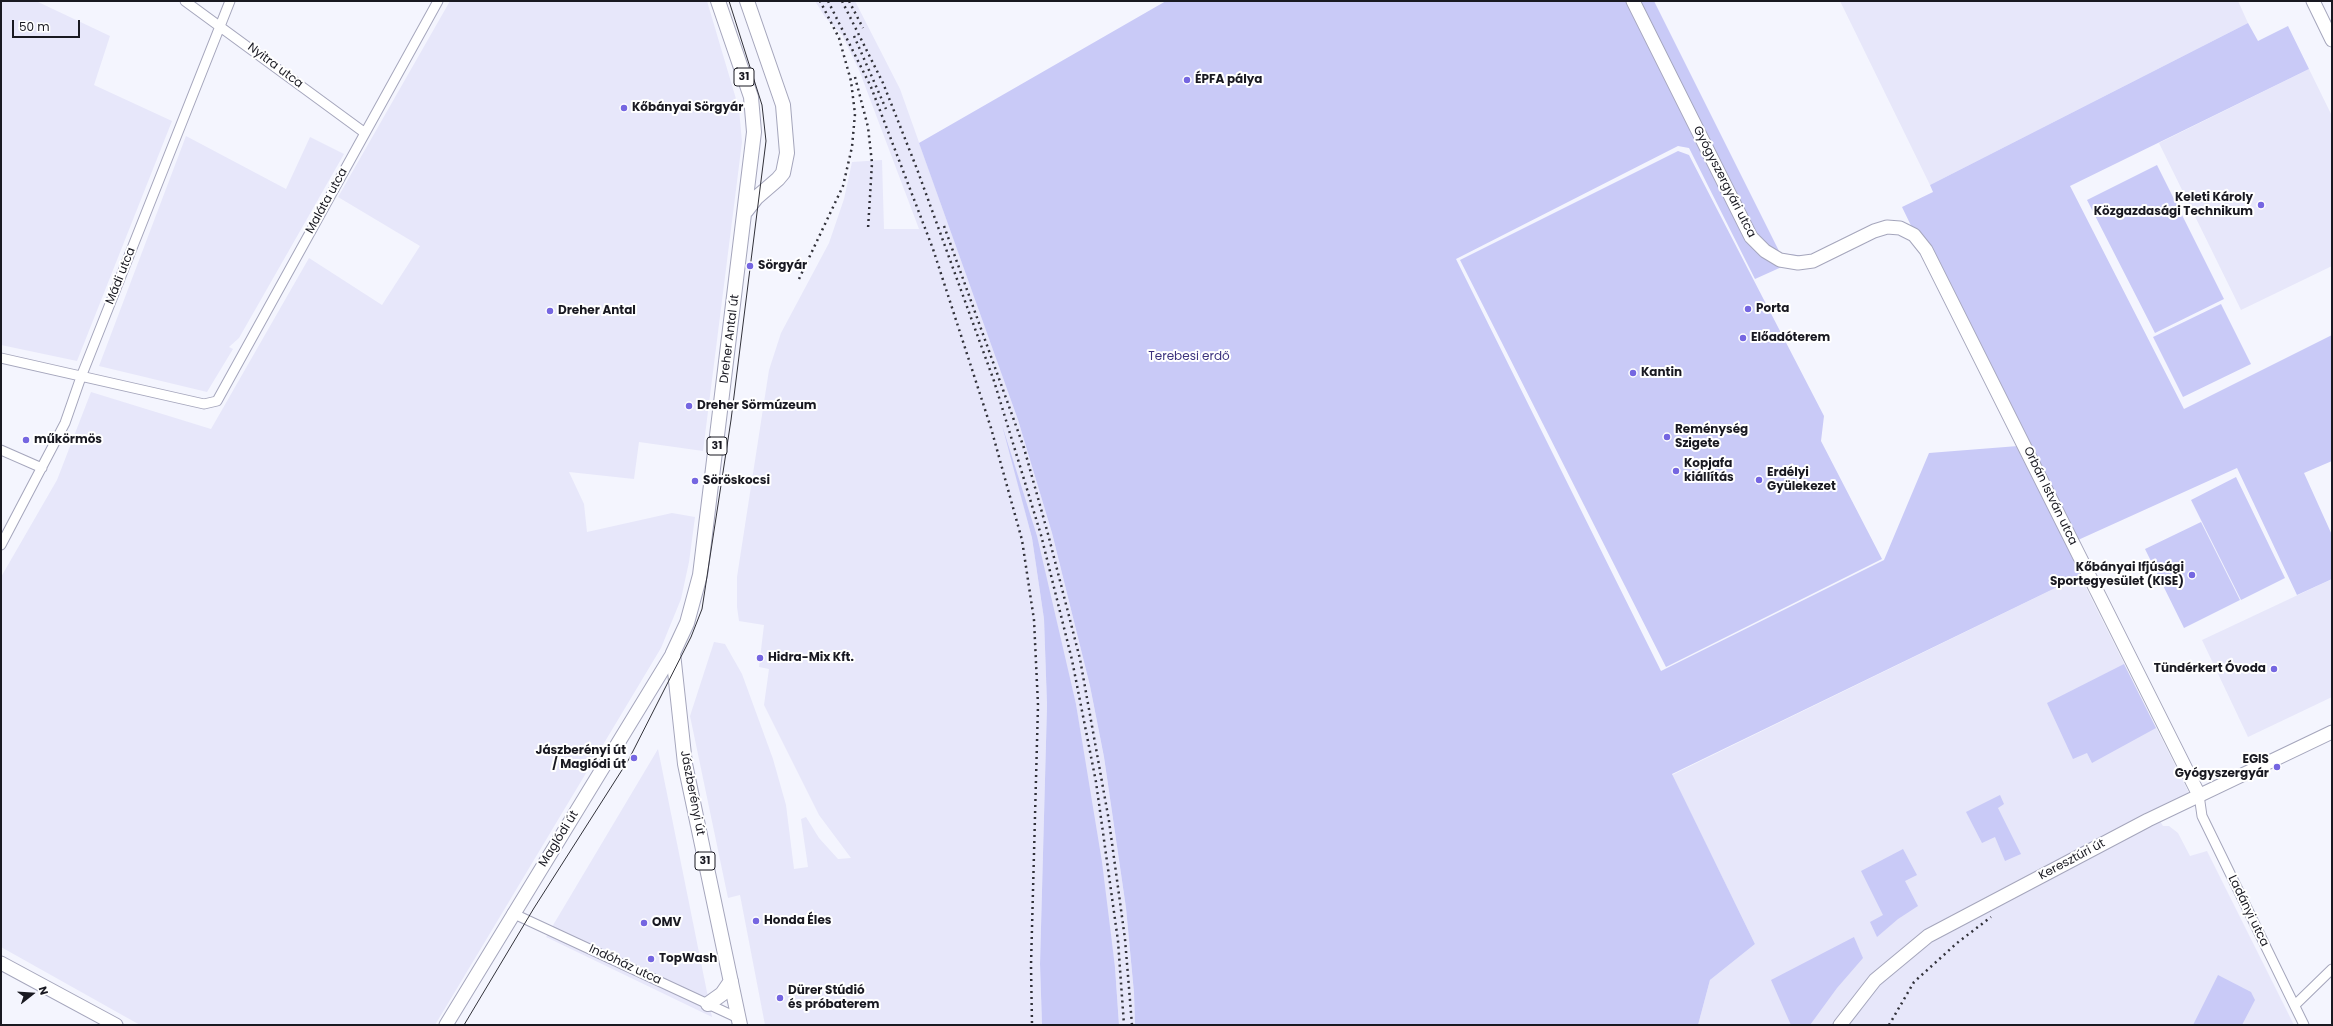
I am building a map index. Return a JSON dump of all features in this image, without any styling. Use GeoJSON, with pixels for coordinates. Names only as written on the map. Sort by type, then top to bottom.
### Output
{"type":"FeatureCollection","features":[{"type":"Feature","properties":{"kind":"main road","name":"Dreher Antal út"},"geometry":{"type":"LineString","coordinates":[[673,653],[687,622],[700,575],[752,155],[754,126],[751,97],[718,1]]}},
{"type":"Feature","properties":{"kind":"main road","name":"31"},"geometry":{"type":"LineString","coordinates":[[746,211],[756,198],[783,173],[787,153],[783,105],[747,1]]}},
{"type":"Feature","properties":{"kind":"main road"},"geometry":{"type":"LineString","coordinates":[[752,155],[755,169],[760,175],[766,179],[778,179]]}},
{"type":"Feature","properties":{"kind":"main road","name":"Jászberényi út"},"geometry":{"type":"LineString","coordinates":[[673,653],[685,764],[739,1021]]}},
{"type":"Feature","properties":{"kind":"main road"},"geometry":{"type":"LineString","coordinates":[[708,1004],[722,994],[731,981]]}},
{"type":"Feature","properties":{"kind":"street","name":"Nyitra utca"},"geometry":{"type":"LineString","coordinates":[[185,1],[220,25],[365,133]]}},
{"type":"Feature","properties":{"kind":"street","name":"Mádi utca"},"geometry":{"type":"LineString","coordinates":[[1,545],[65,423],[81,377],[230,1]]}},
{"type":"Feature","properties":{"kind":"street","name":"Maláta utca"},"geometry":{"type":"LineString","coordinates":[[81,377],[204,404],[217,401],[438,1]]}},
{"type":"Feature","properties":{"kind":"street","name":"Gyógyszergyári utca"},"geometry":{"type":"LineString","coordinates":[[1634,1],[1751,237],[1765,252],[1780,260],[1798,263],[1813,261],[1874,231],[1887,227],[1900,228]]}},
{"type":"Feature","properties":{"kind":"street"},"geometry":{"type":"LineString","coordinates":[[2313,1],[2332,40]]}},
{"type":"Feature","properties":{"kind":"street","name":"Orbán István utca"},"geometry":{"type":"LineString","coordinates":[[1900,228],[1914,235],[1926,250],[2199,795]]}},
{"type":"Feature","properties":{"kind":"street"},"geometry":{"type":"LineString","coordinates":[[1,358],[81,377]]}},
{"type":"Feature","properties":{"kind":"street"},"geometry":{"type":"LineString","coordinates":[[1,450],[42,468]]}},
{"type":"Feature","properties":{"kind":"street","name":"Maglódi út"},"geometry":{"type":"LineString","coordinates":[[446,1025],[512,913],[673,653]]}},
{"type":"Feature","properties":{"kind":"street","name":"Keresztúri út"},"geometry":{"type":"LineString","coordinates":[[1840,1025],[1875,980],[1928,936],[2199,795],[2332,732]]}},
{"type":"Feature","properties":{"kind":"street","name":"Ladányi utca"},"geometry":{"type":"LineString","coordinates":[[2199,795],[2202,816],[2304,1025]]}},
{"type":"Feature","properties":{"kind":"street","name":"Indóház utca"},"geometry":{"type":"LineString","coordinates":[[512,913],[708,1004],[739,1021]]}},
{"type":"Feature","properties":{"kind":"street"},"geometry":{"type":"LineString","coordinates":[[1,963],[116,1025]]}},
{"type":"Feature","properties":{"kind":"street"},"geometry":{"type":"LineString","coordinates":[[2295,1005],[2332,969]]}},
{"type":"Feature","properties":{"kind":"shaded area"},"geometry":{"type":"Polygon","coordinates":[[[1,1],[36,1],[110,36],[94,85],[172,121],[77,361],[1,345],[1,1]]]}},
{"type":"Feature","properties":{"kind":"shaded area"},"geometry":{"type":"Polygon","coordinates":[[[450,1],[707,1],[739,109],[742,142],[703,451],[639,442],[634,479],[569,472],[584,504],[587,532],[672,513],[695,517],[689,562],[681,599],[661,648],[435,1025],[140,1025],[1,947],[1,577],[57,480],[91,392],[211,429],[309,258],[382,305],[420,246],[338,197],[450,1]]]}},
{"type":"Feature","properties":{"kind":"shaded area"},"geometry":{"type":"Polygon","coordinates":[[[815,1],[855,1],[900,89],[1018,420],[1052,533],[1090,686],[1104,757],[1126,908],[1134,993],[1135,1025],[1119,1025],[1115,967],[1076,704],[1006,437],[1032,538],[1044,619],[1047,705],[1040,964],[1042,1025],[765,1025],[740,895],[728,898],[690,716],[714,642],[725,644],[742,674],[773,759],[786,805],[794,869],[808,867],[801,819],[806,817],[819,838],[838,859],[851,858],[819,815],[764,705],[769,669],[759,667],[764,625],[739,621],[737,607],[737,577],[769,370],[781,333],[829,243],[844,199],[852,162],[882,160],[884,229],[919,229],[859,70],[842,35],[825,17],[815,1]]]}},
{"type":"Feature","properties":{"kind":"shaded area"},"geometry":{"type":"Polygon","coordinates":[[[1840,1],[2238,1],[2248,23],[1930,185],[1840,1]]]}},
{"type":"Feature","properties":{"kind":"shaded area","name":"Keleti Károly Közgazdasági Technikum"},"geometry":{"type":"Polygon","coordinates":[[[2309,69],[2332,116],[2332,266],[2241,310],[2159,143],[2309,69]]]}},
{"type":"Feature","properties":{"kind":"shaded area"},"geometry":{"type":"Polygon","coordinates":[[[186,136],[286,189],[310,137],[344,154],[239,338],[229,347],[233,349],[207,392],[99,366],[186,136]]]}},
{"type":"Feature","properties":{"kind":"shaded area","name":"EGIS Gyógyszergyár"},"geometry":{"type":"Polygon","coordinates":[[[2080,576],[2189,793],[2154,811],[2163,826],[2169,826],[2178,833],[2190,856],[2207,851],[2294,1025],[1698,1025],[1710,980],[1755,944],[1672,775],[2080,576]]]}},
{"type":"Feature","properties":{"kind":"shaded area","name":"Tündérkert Óvoda"},"geometry":{"type":"Polygon","coordinates":[[[2332,579],[2332,697],[2248,737],[2202,640],[2332,579]]]}},
{"type":"Feature","properties":{"kind":"shaded area"},"geometry":{"type":"Polygon","coordinates":[[[658,749],[712,1017],[546,937],[658,749]]]}},
{"type":"Feature","properties":{"kind":"green space","name":"Terebesi erdő"},"geometry":{"type":"Polygon","coordinates":[[[1166,1],[1654,1],[1780,253],[1806,256],[1755,279],[1689,148],[1678,146],[1456,259],[1661,671],[1884,560],[1929,453],[2018,446],[1902,207],[1933,192],[1930,185],[2248,23],[2258,41],[2288,26],[2309,69],[2070,186],[2184,409],[2332,335],[2332,461],[2304,473],[2332,535],[2332,579],[2297,595],[2237,468],[2067,545],[2080,576],[1672,774],[1755,944],[1710,980],[1698,1025],[1135,1025],[1134,993],[1126,908],[1104,757],[1090,686],[1052,533],[1018,420],[919,143],[1166,1]]]}},
{"type":"Feature","properties":{"kind":"green space"},"geometry":{"type":"Polygon","coordinates":[[[1678,151],[1689,155],[1824,416],[1821,441],[1882,559],[1666,667],[1460,260],[1678,151]]]}},
{"type":"Feature","properties":{"kind":"green space"},"geometry":{"type":"Polygon","coordinates":[[[2157,165],[2224,299],[2155,333],[2087,200],[2157,165]]]}},
{"type":"Feature","properties":{"kind":"green space"},"geometry":{"type":"Polygon","coordinates":[[[2221,304],[2251,364],[2183,397],[2153,337],[2221,304]]]}},
{"type":"Feature","properties":{"kind":"green space"},"geometry":{"type":"Polygon","coordinates":[[[1002,425],[1037,536],[1076,704],[1102,862],[1115,967],[1119,1025],[1042,1025],[1040,964],[1047,705],[1044,619],[1032,538],[1002,425]]]}},
{"type":"Feature","properties":{"kind":"green space"},"geometry":{"type":"Polygon","coordinates":[[[2236,477],[2285,578],[2241,600],[2191,500],[2236,477]]]}},
{"type":"Feature","properties":{"kind":"green space","name":"Kőbányai Ifjúsági Sportegyesület (KISE)"},"geometry":{"type":"Polygon","coordinates":[[[2201,522],[2240,600],[2184,628],[2145,549],[2201,522]]]}},
{"type":"Feature","properties":{"kind":"green space"},"geometry":{"type":"Polygon","coordinates":[[[2124,664],[2156,728],[2092,763],[2087,753],[2073,759],[2047,703],[2124,664]]]}},
{"type":"Feature","properties":{"kind":"green space"},"geometry":{"type":"Polygon","coordinates":[[[2000,795],[2004,804],[1998,808],[2021,854],[2005,861],[1995,837],[1982,843],[1966,812],[2000,795]]]}},
{"type":"Feature","properties":{"kind":"green space"},"geometry":{"type":"Polygon","coordinates":[[[1903,849],[1917,875],[1905,881],[1918,906],[1898,919],[1877,937],[1870,922],[1883,915],[1861,871],[1903,849]]]}},
{"type":"Feature","properties":{"kind":"green space"},"geometry":{"type":"Polygon","coordinates":[[[1854,937],[1863,958],[1837,988],[1810,1025],[1791,1025],[1771,980],[1854,937]]]}},
{"type":"Feature","properties":{"kind":"green space"},"geometry":{"type":"Polygon","coordinates":[[[2218,975],[2251,992],[2255,1000],[2242,1025],[2193,1025],[2218,975]]]}},
{"type":"Feature","properties":{"kind":"tram line"},"geometry":{"type":"LineString","coordinates":[[464,1025],[534,908],[629,759],[691,637],[702,609],[731,420],[766,141],[762,105],[729,1]]}},
{"type":"Feature","properties":{"kind":"railway"},"geometry":{"type":"LineString","coordinates":[[799,279],[843,186],[852,147],[855,114],[851,81],[839,38],[820,1]]}},
{"type":"Feature","properties":{"kind":"railway"},"geometry":{"type":"LineString","coordinates":[[828,1],[871,87],[933,249],[991,428],[1022,540],[1034,620],[1038,705],[1031,965],[1032,1025]]}},
{"type":"Feature","properties":{"kind":"railway"},"geometry":{"type":"LineString","coordinates":[[842,1],[883,83],[917,169],[994,381],[1041,535],[1072,660],[1096,782],[1118,941],[1124,1025]]}},
{"type":"Feature","properties":{"kind":"railway"},"geometry":{"type":"LineString","coordinates":[[849,1],[863,28]]}},
{"type":"Feature","properties":{"kind":"railway"},"geometry":{"type":"LineString","coordinates":[[854,36],[886,109]]}},
{"type":"Feature","properties":{"kind":"railway"},"geometry":{"type":"LineString","coordinates":[[855,77],[868,127],[872,163],[868,229]]}},
{"type":"Feature","properties":{"kind":"railway"},"geometry":{"type":"LineString","coordinates":[[944,226],[1024,448],[1080,659],[1109,821],[1125,939],[1132,1025]]}},
{"type":"Feature","properties":{"kind":"railway"},"geometry":{"type":"LineString","coordinates":[[1889,1025],[1914,982],[1957,943],[1991,917]]}},
{"type":"Feature","properties":{"kind":"place","name":"ÉPFA pálya"},"geometry":{"type":"Point","coordinates":[1187,80]}},
{"type":"Feature","properties":{"kind":"place","name":"Kőbányai Sörgyár"},"geometry":{"type":"Point","coordinates":[624,108]}},
{"type":"Feature","properties":{"kind":"place","name":"Keleti Károly Közgazdasági Technikum"},"geometry":{"type":"Point","coordinates":[2261,205]}},
{"type":"Feature","properties":{"kind":"place","name":"Sörgyár"},"geometry":{"type":"Point","coordinates":[750,266]}},
{"type":"Feature","properties":{"kind":"place","name":"Porta"},"geometry":{"type":"Point","coordinates":[1748,309]}},
{"type":"Feature","properties":{"kind":"place","name":"Dreher Antal"},"geometry":{"type":"Point","coordinates":[550,311]}},
{"type":"Feature","properties":{"kind":"place","name":"Előadóterem"},"geometry":{"type":"Point","coordinates":[1743,338]}},
{"type":"Feature","properties":{"kind":"place","name":"Kantin"},"geometry":{"type":"Point","coordinates":[1633,373]}},
{"type":"Feature","properties":{"kind":"place","name":"Dreher Sörmúzeum"},"geometry":{"type":"Point","coordinates":[689,406]}},
{"type":"Feature","properties":{"kind":"place","name":"Reménység Szigete"},"geometry":{"type":"Point","coordinates":[1667,437]}},
{"type":"Feature","properties":{"kind":"place","name":"műkörmös"},"geometry":{"type":"Point","coordinates":[26,440]}},
{"type":"Feature","properties":{"kind":"place","name":"Kopjafa kiállítás"},"geometry":{"type":"Point","coordinates":[1676,471]}},
{"type":"Feature","properties":{"kind":"place","name":"Erdélyi Gyülekezet"},"geometry":{"type":"Point","coordinates":[1759,480]}},
{"type":"Feature","properties":{"kind":"place","name":"Söröskocsi"},"geometry":{"type":"Point","coordinates":[695,481]}},
{"type":"Feature","properties":{"kind":"place","name":"Kőbányai Ifjúsági Sportegyesület (KISE)"},"geometry":{"type":"Point","coordinates":[2192,575]}},
{"type":"Feature","properties":{"kind":"place","name":"Hidra-Mix Kft."},"geometry":{"type":"Point","coordinates":[760,658]}},
{"type":"Feature","properties":{"kind":"place","name":"Tündérkert Óvoda"},"geometry":{"type":"Point","coordinates":[2274,669]}},
{"type":"Feature","properties":{"kind":"place","name":"Jászberényi út / Maglódi út"},"geometry":{"type":"Point","coordinates":[634,758]}},
{"type":"Feature","properties":{"kind":"place","name":"EGIS Gyógyszergyár"},"geometry":{"type":"Point","coordinates":[2277,767]}},
{"type":"Feature","properties":{"kind":"place","name":"Honda Éles"},"geometry":{"type":"Point","coordinates":[756,921]}},
{"type":"Feature","properties":{"kind":"place","name":"OMV"},"geometry":{"type":"Point","coordinates":[644,923]}},
{"type":"Feature","properties":{"kind":"place","name":"TopWash"},"geometry":{"type":"Point","coordinates":[651,959]}},
{"type":"Feature","properties":{"kind":"place","name":"Dürer Stúdió és próbaterem"},"geometry":{"type":"Point","coordinates":[780,998]}}]}
